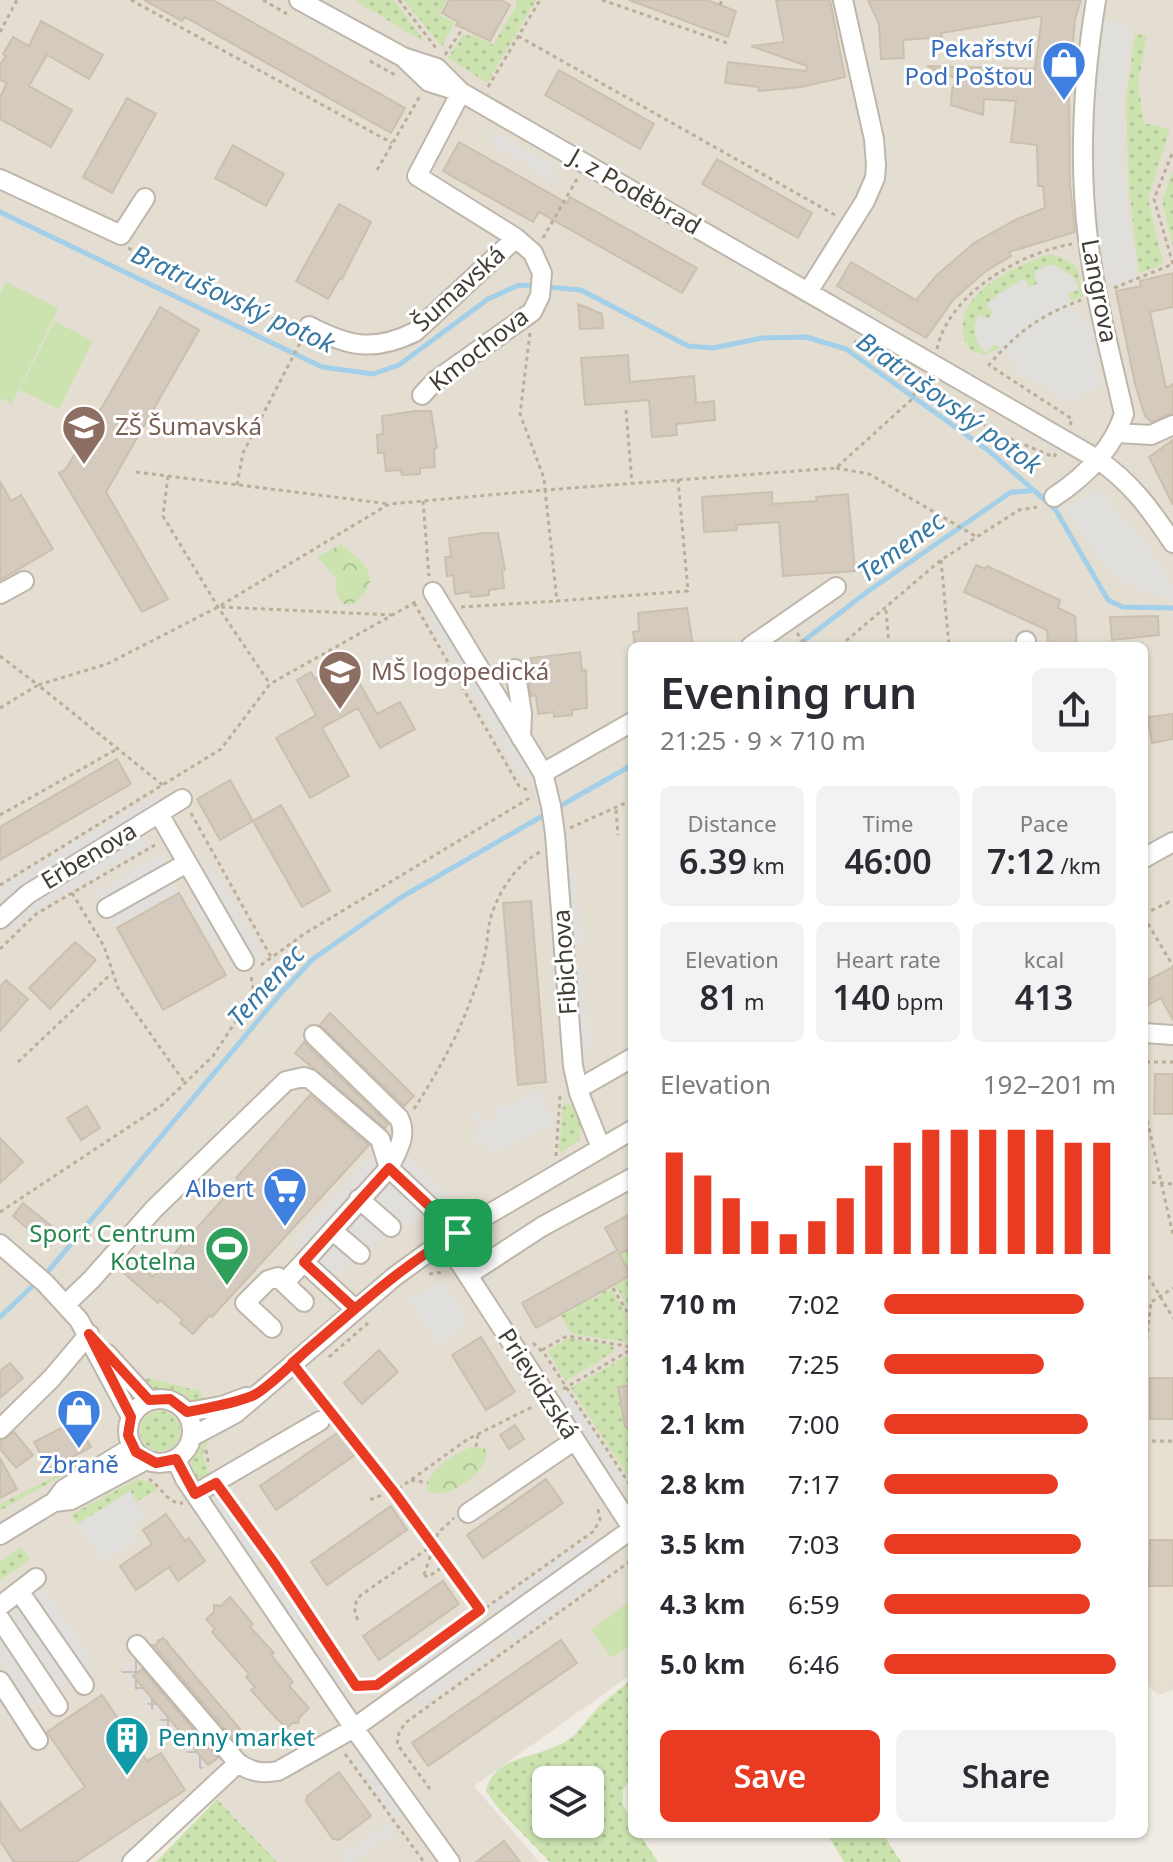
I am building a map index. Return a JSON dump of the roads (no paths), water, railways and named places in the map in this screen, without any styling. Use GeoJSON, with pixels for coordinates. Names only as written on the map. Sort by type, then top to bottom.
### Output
{"type":"FeatureCollection","features":[{"type":"Feature","properties":{"kind":"street"},"geometry":{"type":"LineString","coordinates":[[808,292],[865,201],[875,178],[874,139],[843,0]]}},
{"type":"Feature","properties":{"kind":"street","name":"Langrova"},"geometry":{"type":"LineString","coordinates":[[1096,0],[1085,67],[1081,137],[1088,242],[1124,414],[1118,433]]}},
{"type":"Feature","properties":{"kind":"street","name":"J. z Poděbrad"},"geometry":{"type":"LineString","coordinates":[[294,7],[403,57],[429,82],[461,92],[1097,459]]}},
{"type":"Feature","properties":{"kind":"street","name":"Kmochova"},"geometry":{"type":"LineString","coordinates":[[422,395],[435,381],[536,304],[542,273],[533,253],[516,238],[417,176],[461,92]]}},
{"type":"Feature","properties":{"kind":"street"},"geometry":{"type":"LineString","coordinates":[[0,179],[121,235],[145,198]]}},
{"type":"Feature","properties":{"kind":"street","name":"Šumavská"},"geometry":{"type":"LineString","coordinates":[[307,330],[365,346],[406,336],[415,332],[516,238]]}},
{"type":"Feature","properties":{"kind":"street"},"geometry":{"type":"LineString","coordinates":[[1046,502],[1072,485],[1118,433],[1151,435],[1173,425]]}},
{"type":"Feature","properties":{"kind":"street"},"geometry":{"type":"LineString","coordinates":[[1097,459],[1141,496],[1173,543]]}},
{"type":"Feature","properties":{"kind":"street"},"geometry":{"type":"LineString","coordinates":[[0,594],[24,581]]}},
{"type":"Feature","properties":{"kind":"street"},"geometry":{"type":"LineString","coordinates":[[757,642],[836,587]]}},
{"type":"Feature","properties":{"kind":"street","name":"Fibichova"},"geometry":{"type":"LineString","coordinates":[[433,592],[543,773],[553,819],[573,1066],[578,1089],[601,1148]]}},
{"type":"Feature","properties":{"kind":"street"},"geometry":{"type":"LineString","coordinates":[[515,669],[522,713],[521,738]]}},
{"type":"Feature","properties":{"kind":"street"},"geometry":{"type":"LineString","coordinates":[[543,773],[628,724]]}},
{"type":"Feature","properties":{"kind":"street","name":"Erbenova"},"geometry":{"type":"LineString","coordinates":[[0,919],[28,894],[182,799]]}},
{"type":"Feature","properties":{"kind":"street"},"geometry":{"type":"LineString","coordinates":[[159,814],[252,967]]}},
{"type":"Feature","properties":{"kind":"street"},"geometry":{"type":"LineString","coordinates":[[1148,856],[1173,842]]}},
{"type":"Feature","properties":{"kind":"street"},"geometry":{"type":"LineString","coordinates":[[107,908],[187,863]]}},
{"type":"Feature","properties":{"kind":"street"},"geometry":{"type":"LineString","coordinates":[[1148,1033],[1173,1035]]}},
{"type":"Feature","properties":{"kind":"street"},"geometry":{"type":"LineString","coordinates":[[284,1283],[389,1168],[403,1138],[399,1118],[314,1035]]}},
{"type":"Feature","properties":{"kind":"street"},"geometry":{"type":"LineString","coordinates":[[578,1089],[628,1060]]}},
{"type":"Feature","properties":{"kind":"street"},"geometry":{"type":"LineString","coordinates":[[66,1304],[154,1209],[286,1081],[304,1077],[310,1079],[380,1139],[389,1168]]}},
{"type":"Feature","properties":{"kind":"street"},"geometry":{"type":"LineString","coordinates":[[200,1441],[187,1412],[170,1399],[149,1400],[131,1417],[128,1435],[139,1453],[161,1463],[176,1459],[187,1449],[200,1441],[236,1413],[355,1309],[451,1236],[628,1132]]}},
{"type":"Feature","properties":{"kind":"street","name":"Prievidzská"},"geometry":{"type":"LineString","coordinates":[[389,1168],[451,1236],[468,1275],[628,1523]]}},
{"type":"Feature","properties":{"kind":"street"},"geometry":{"type":"LineString","coordinates":[[468,1275],[543,1226],[628,1180]]}},
{"type":"Feature","properties":{"kind":"street"},"geometry":{"type":"LineString","coordinates":[[359,1199],[391,1227]]}},
{"type":"Feature","properties":{"kind":"street"},"geometry":{"type":"LineString","coordinates":[[333,1231],[360,1254]]}},
{"type":"Feature","properties":{"kind":"street"},"geometry":{"type":"LineString","coordinates":[[0,1244],[66,1304],[149,1400]]}},
{"type":"Feature","properties":{"kind":"street"},"geometry":{"type":"LineString","coordinates":[[304,1262],[355,1309]]}},
{"type":"Feature","properties":{"kind":"street"},"geometry":{"type":"LineString","coordinates":[[272,1328],[245,1303],[272,1277],[278,1277],[304,1302]]}},
{"type":"Feature","properties":{"kind":"street"},"geometry":{"type":"LineString","coordinates":[[89,1334],[131,1417]]}},
{"type":"Feature","properties":{"kind":"street"},"geometry":{"type":"LineString","coordinates":[[0,1429],[51,1379],[89,1334]]}},
{"type":"Feature","properties":{"kind":"street"},"geometry":{"type":"LineString","coordinates":[[187,1412],[222,1406],[253,1396]]}},
{"type":"Feature","properties":{"kind":"street"},"geometry":{"type":"LineString","coordinates":[[195,1494],[328,1416]]}},
{"type":"Feature","properties":{"kind":"street"},"geometry":{"type":"LineString","coordinates":[[468,1513],[575,1440]]}},
{"type":"Feature","properties":{"kind":"street"},"geometry":{"type":"LineString","coordinates":[[0,1535],[54,1502],[71,1500],[139,1453]]}},
{"type":"Feature","properties":{"kind":"street"},"geometry":{"type":"LineString","coordinates":[[176,1459],[195,1494],[354,1728],[450,1862]]}},
{"type":"Feature","properties":{"kind":"street","name":"Prievidzská"},"geometry":{"type":"LineString","coordinates":[[238,1763],[256,1772],[278,1771],[332,1742],[628,1532]]}},
{"type":"Feature","properties":{"kind":"street"},"geometry":{"type":"LineString","coordinates":[[0,1606],[36,1578]]}},
{"type":"Feature","properties":{"kind":"street"},"geometry":{"type":"LineString","coordinates":[[19,1591],[84,1685]]}},
{"type":"Feature","properties":{"kind":"street"},"geometry":{"type":"LineString","coordinates":[[0,1619],[58,1706]]}},
{"type":"Feature","properties":{"kind":"street"},"geometry":{"type":"LineString","coordinates":[[132,1862],[238,1763],[137,1645]]}},
{"type":"Feature","properties":{"kind":"street"},"geometry":{"type":"LineString","coordinates":[[0,1681],[38,1740]]}},
{"type":"Feature","properties":{"kind":"waterway","name":"Bratrušovský potok"},"geometry":{"type":"LineString","coordinates":[[0,212],[322,367],[373,374],[399,365],[488,299],[519,285],[537,286]]}},
{"type":"Feature","properties":{"kind":"waterway","name":"Bratrušovský potok"},"geometry":{"type":"LineString","coordinates":[[547,287],[581,290],[688,346],[713,348],[762,338],[806,337],[846,349],[989,451],[1055,509],[1108,600],[1123,607],[1173,608]]}},
{"type":"Feature","properties":{"kind":"waterway","name":"Temenec"},"geometry":{"type":"LineString","coordinates":[[802,642],[867,592],[1011,492],[1030,491]]}},
{"type":"Feature","properties":{"kind":"waterway","name":"Temenec"},"geometry":{"type":"LineString","coordinates":[[555,809],[628,767]]}},
{"type":"Feature","properties":{"kind":"waterway","name":"Temenec"},"geometry":{"type":"LineString","coordinates":[[45,1275],[313,959],[400,898],[546,814]]}},
{"type":"Feature","properties":{"kind":"waterway","name":"Temenec"},"geometry":{"type":"LineString","coordinates":[[0,1317],[37,1282]]}},
{"type":"Feature","properties":{"kind":"place","name":"Pekařství Pod Poštou"},"geometry":{"type":"Point","coordinates":[1064,102]}},
{"type":"Feature","properties":{"kind":"place","name":"ZŠ Šumavská"},"geometry":{"type":"Point","coordinates":[84,466]}},
{"type":"Feature","properties":{"kind":"place","name":"MŠ logopedická"},"geometry":{"type":"Point","coordinates":[340,711]}},
{"type":"Feature","properties":{"kind":"place","name":"Albert"},"geometry":{"type":"Point","coordinates":[285,1228]}},
{"type":"Feature","properties":{"kind":"place","name":"Sport Centrum Kotelna"},"geometry":{"type":"Point","coordinates":[227,1287]}},
{"type":"Feature","properties":{"kind":"place","name":"Zbraně"},"geometry":{"type":"Point","coordinates":[79,1450]}},
{"type":"Feature","properties":{"kind":"place","name":"Penny market"},"geometry":{"type":"Point","coordinates":[127,1777]}}]}
